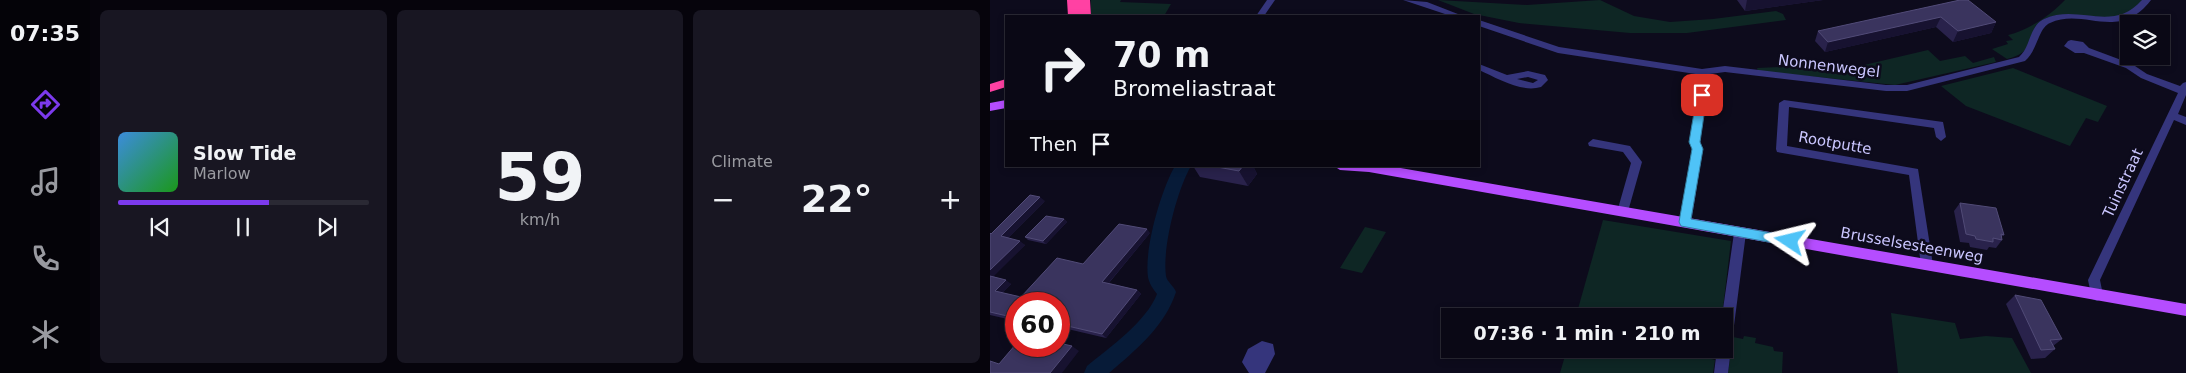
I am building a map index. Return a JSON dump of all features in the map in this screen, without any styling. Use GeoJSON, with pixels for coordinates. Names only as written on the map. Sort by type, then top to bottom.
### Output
{"type":"FeatureCollection","features":[{"type":"Feature","properties":{"kind":"highway"},"geometry":{"type":"LineString","coordinates":[[1073,0],[1074,15]]}},
{"type":"Feature","properties":{"kind":"highway"},"geometry":{"type":"LineString","coordinates":[[1084,0],[1085,15]]}},
{"type":"Feature","properties":{"kind":"highway"},"geometry":{"type":"LineString","coordinates":[[990,88],[1005,83]]}},
{"type":"Feature","properties":{"kind":"main road"},"geometry":{"type":"LineString","coordinates":[[990,98],[1005,102]]}},
{"type":"Feature","properties":{"kind":"main road"},"geometry":{"type":"LineString","coordinates":[[990,107],[1005,102]]}},
{"type":"Feature","properties":{"kind":"main road"},"geometry":{"type":"LineString","coordinates":[[990,111],[1005,114]]}},
{"type":"Feature","properties":{"kind":"main road","name":"Brusselsesteenweg"},"geometry":{"type":"LineString","coordinates":[[1364,167],[2186,310]]}},
{"type":"Feature","properties":{"kind":"street"},"geometry":{"type":"LineString","coordinates":[[1261,15],[1271,0]]}},
{"type":"Feature","properties":{"kind":"street"},"geometry":{"type":"LineString","coordinates":[[1406,0],[1420,2],[1456,15]]}},
{"type":"Feature","properties":{"kind":"street","name":"Nonnenwegel"},"geometry":{"type":"LineString","coordinates":[[1480,23],[1542,46],[1702,72],[1725,69],[1886,88],[1907,88],[2022,59],[2030,54],[2039,26],[2049,20],[2066,17],[2113,20],[2135,13],[2147,0]]}},
{"type":"Feature","properties":{"kind":"street"},"geometry":{"type":"LineString","coordinates":[[2085,50],[2129,66],[2144,76],[2185,88]]}},
{"type":"Feature","properties":{"kind":"street"},"geometry":{"type":"LineString","coordinates":[[1480,67],[1509,78]]}},
{"type":"Feature","properties":{"kind":"street","name":"Tuinstraat"},"geometry":{"type":"LineString","coordinates":[[2097,295],[2094,280],[2185,88]]}},
{"type":"Feature","properties":{"kind":"street"},"geometry":{"type":"LineString","coordinates":[[1685,222],[1698,149],[1694,142],[1702,94]]}},
{"type":"Feature","properties":{"kind":"street","name":"Rootputte"},"geometry":{"type":"LineString","coordinates":[[1927,265],[1914,172],[1781,149],[1784,103],[1939,125],[1941,137]]}},
{"type":"Feature","properties":{"kind":"street"},"geometry":{"type":"LineString","coordinates":[[2171,116],[2186,121]]}},
{"type":"Feature","properties":{"kind":"street"},"geometry":{"type":"LineString","coordinates":[[1593,143],[1626,149],[1638,162],[1623,212]]}},
{"type":"Feature","properties":{"kind":"street"},"geometry":{"type":"LineString","coordinates":[[1730,308],[1740,233]]}},
{"type":"Feature","properties":{"kind":"street"},"geometry":{"type":"LineString","coordinates":[[1721,373],[1723,358]]}},
{"type":"Feature","properties":{"kind":"green space"},"geometry":{"type":"Polygon","coordinates":[[[1091,0],[1171,4],[1165,15],[1091,15],[1091,0]]]}},
{"type":"Feature","properties":{"kind":"green space"},"geometry":{"type":"Polygon","coordinates":[[[1438,0],[1527,5],[1600,0],[1634,16],[1670,22],[1776,11],[1783,14],[1786,20],[1687,33],[1630,33],[1519,23],[1474,14],[1438,0]]]}},
{"type":"Feature","properties":{"kind":"green space"},"geometry":{"type":"Polygon","coordinates":[[[2065,0],[2143,0],[2133,10],[2121,15],[2096,17],[2069,14],[2056,15],[2044,19],[2034,28],[2029,45],[2025,50],[2007,59],[1992,49],[2008,44],[2006,41],[2013,40],[2008,35],[2023,30],[2053,12],[2065,0]]]}},
{"type":"Feature","properties":{"kind":"green space"},"geometry":{"type":"Polygon","coordinates":[[[1928,50],[1940,61],[1965,56],[1973,63],[1994,57],[1996,62],[1895,85],[1758,71],[1757,68],[1807,66],[1829,62],[1834,67],[1847,69],[1928,50]]]}},
{"type":"Feature","properties":{"kind":"green space"},"geometry":{"type":"Polygon","coordinates":[[[2013,68],[2107,106],[2098,122],[2086,118],[2070,146],[1966,106],[1941,86],[2013,68]]]}},
{"type":"Feature","properties":{"kind":"green space"},"geometry":{"type":"Polygon","coordinates":[[[1603,220],[1731,241],[1723,308],[1578,308],[1603,220]]]}},
{"type":"Feature","properties":{"kind":"green space"},"geometry":{"type":"Polygon","coordinates":[[[1365,227],[1386,232],[1362,273],[1340,268],[1365,227]]]}},
{"type":"Feature","properties":{"kind":"green space"},"geometry":{"type":"Polygon","coordinates":[[[1891,313],[1955,323],[1960,339],[1986,336],[2012,338],[2031,373],[1898,373],[1891,313]]]}},
{"type":"Feature","properties":{"kind":"green space"},"geometry":{"type":"Polygon","coordinates":[[[1744,336],[1756,338],[1755,343],[1773,347],[1774,351],[1783,352],[1782,373],[1728,373],[1730,358],[1733,358],[1733,337],[1743,339],[1744,336]]]}},
{"type":"Feature","properties":{"kind":"green space"},"geometry":{"type":"Polygon","coordinates":[[[1564,358],[1708,358],[1715,360],[1713,373],[1560,373],[1564,358]]]}},
{"type":"Feature","properties":{"kind":"building"},"geometry":{"type":"Polygon","coordinates":[[[1960,0],[1968,0],[1996,22],[1958,31],[1941,17],[1828,42],[1818,31],[1960,0]]]}},
{"type":"Feature","properties":{"kind":"building"},"geometry":{"type":"Polygon","coordinates":[[[1217,167],[1242,167],[1239,171],[1217,167]]]}},
{"type":"Feature","properties":{"kind":"building"},"geometry":{"type":"Polygon","coordinates":[[[1030,195],[1040,197],[1001,236],[1020,241],[990,270],[990,233],[1030,195]]]}},
{"type":"Feature","properties":{"kind":"building"},"geometry":{"type":"Polygon","coordinates":[[[1960,203],[1996,208],[2004,235],[2001,234],[2002,240],[1993,238],[1993,242],[1976,239],[1975,236],[1966,234],[1960,203]]]}},
{"type":"Feature","properties":{"kind":"building"},"geometry":{"type":"Polygon","coordinates":[[[1046,216],[1064,219],[1043,241],[1025,237],[1046,216]]]}},
{"type":"Feature","properties":{"kind":"building"},"geometry":{"type":"Polygon","coordinates":[[[1119,224],[1147,229],[1102,282],[1137,290],[1102,334],[1070,327],[1070,292],[1026,292],[1057,258],[1083,264],[1119,224]]]}},
{"type":"Feature","properties":{"kind":"building"},"geometry":{"type":"Polygon","coordinates":[[[990,276],[1006,280],[995,291],[1005,293],[1005,315],[990,312],[990,276]]]}},
{"type":"Feature","properties":{"kind":"building"},"geometry":{"type":"Polygon","coordinates":[[[2015,295],[2041,300],[2062,339],[2050,340],[2055,349],[2041,350],[2015,295]]]}},
{"type":"Feature","properties":{"kind":"building"},"geometry":{"type":"Polygon","coordinates":[[[1005,357],[1063,357],[1050,373],[990,373],[990,361],[999,364],[1005,357]]]}},
{"type":"Feature","properties":{"kind":"waterway"},"geometry":{"type":"LineString","coordinates":[[1094,373],[1136,336],[1157,313],[1164,302],[1167,292],[1160,285],[1157,266],[1160,236],[1168,202],[1182,167]]}},
{"type":"Feature","properties":{"kind":"route"},"geometry":{"type":"LineString","coordinates":[[1702,95],[1694,142],[1698,149],[1685,222],[1790,241]]}}]}
